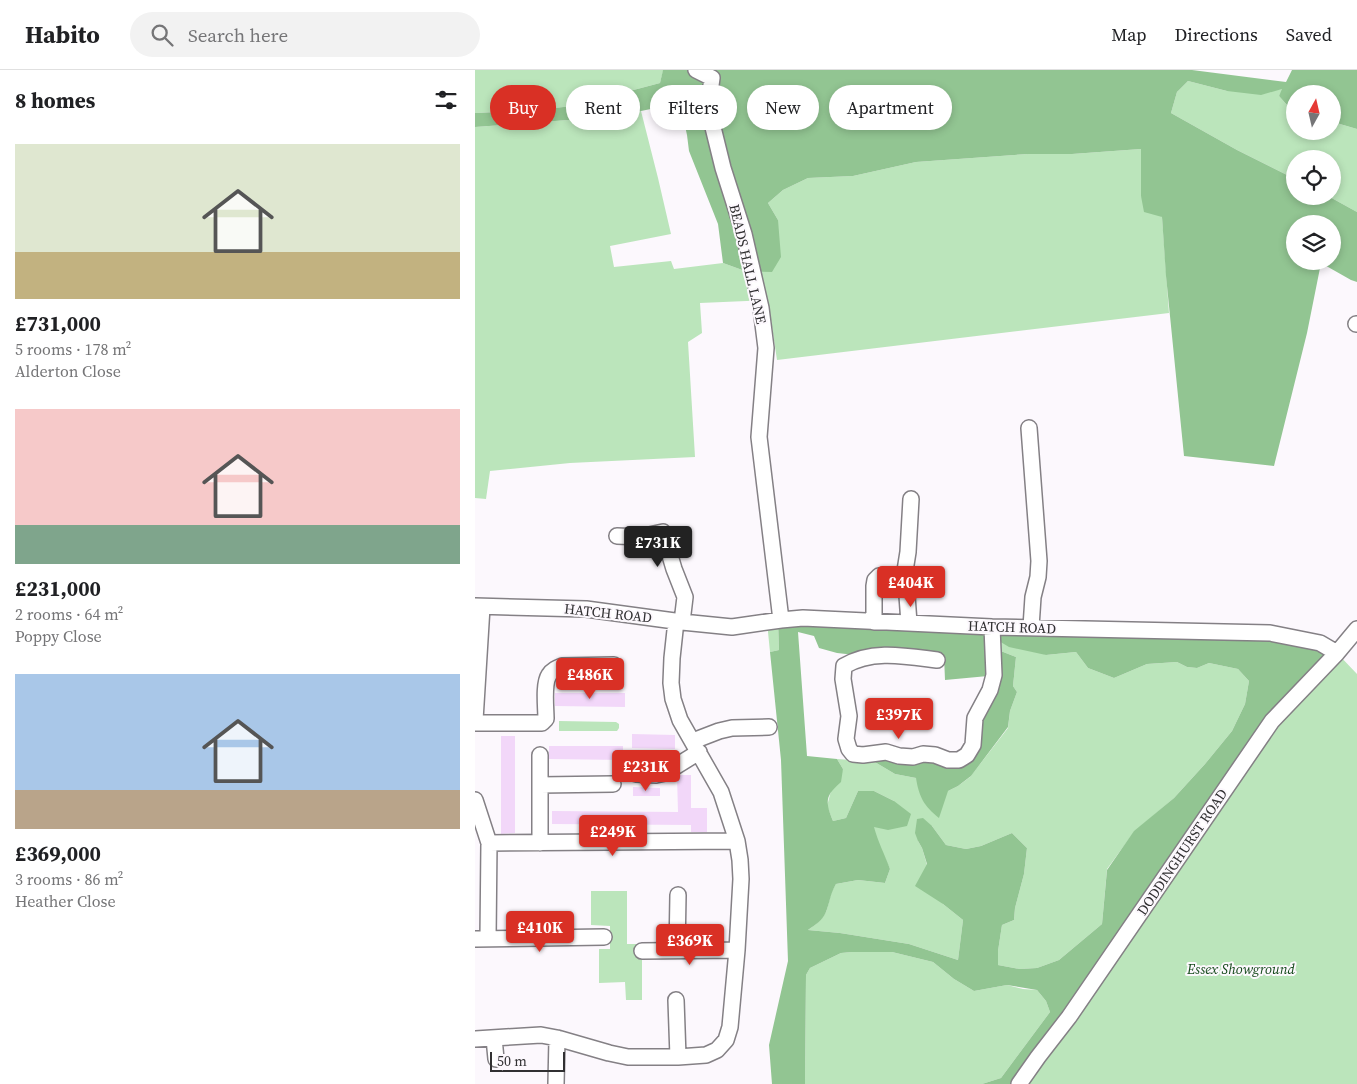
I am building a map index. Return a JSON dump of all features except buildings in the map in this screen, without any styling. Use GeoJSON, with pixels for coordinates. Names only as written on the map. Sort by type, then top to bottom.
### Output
{"type":"FeatureCollection","features":[{"type":"Feature","properties":{"kind":"street","name":"BEADS HALL LANE"},"geometry":{"type":"LineString","coordinates":[[696,70],[713,78],[708,107],[723,168],[744,234],[761,308],[766,348],[759,437],[781,620]]}},
{"type":"Feature","properties":{"kind":"street"},"geometry":{"type":"LineString","coordinates":[[1029,428],[1039,561],[1038,577],[1033,597],[1031,627]]}},
{"type":"Feature","properties":{"kind":"street"},"geometry":{"type":"LineString","coordinates":[[909,623],[907,588],[904,576],[908,552],[911,499]]}},
{"type":"Feature","properties":{"kind":"street"},"geometry":{"type":"LineString","coordinates":[[475,1039],[541,1036],[557,1038],[628,1057],[706,1056],[717,1050],[726,1040],[730,1027],[741,878],[737,841],[721,792],[678,716],[672,691],[672,658],[685,597],[674,569],[668,530],[640,537],[617,536]]}},
{"type":"Feature","properties":{"kind":"street"},"geometry":{"type":"LineString","coordinates":[[874,622],[875,580],[879,576],[904,576]]}},
{"type":"Feature","properties":{"kind":"street","name":"HATCH ROAD"},"geometry":{"type":"LineString","coordinates":[[478,606],[586,609],[679,622],[732,627],[803,618],[874,622],[1270,634],[1320,643],[1337,653]]}},
{"type":"Feature","properties":{"kind":"street"},"geometry":{"type":"LineString","coordinates":[[478,606],[475,721],[542,723],[546,719],[546,683],[554,669],[562,666],[614,665]]}},
{"type":"Feature","properties":{"kind":"street"},"geometry":{"type":"LineString","coordinates":[[937,660],[909,656],[878,655],[852,661],[844,666],[843,678],[849,716],[846,739],[849,749],[853,754],[863,755],[886,752],[899,756],[913,756],[935,754],[948,760],[959,760],[967,755],[973,744],[975,718],[990,690],[994,676],[992,626]]}},
{"type":"Feature","properties":{"kind":"street","name":"DODDINGHURST ROAD"},"geometry":{"type":"LineString","coordinates":[[1019,1084],[1038,1056],[1069,1017],[1272,721],[1337,653],[1357,629]]}},
{"type":"Feature","properties":{"kind":"street"},"geometry":{"type":"LineString","coordinates":[[636,774],[656,775],[665,773],[696,746],[719,731],[732,728],[769,727]]}},
{"type":"Feature","properties":{"kind":"street"},"geometry":{"type":"LineString","coordinates":[[540,755],[540,843]]}},
{"type":"Feature","properties":{"kind":"street"},"geometry":{"type":"LineString","coordinates":[[540,785],[597,789],[613,784]]}},
{"type":"Feature","properties":{"kind":"street"},"geometry":{"type":"LineString","coordinates":[[475,800],[489,843],[482,939],[604,938]]}},
{"type":"Feature","properties":{"kind":"street"},"geometry":{"type":"LineString","coordinates":[[489,843],[737,841]]}},
{"type":"Feature","properties":{"kind":"street"},"geometry":{"type":"LineString","coordinates":[[677,951],[678,895]]}},
{"type":"Feature","properties":{"kind":"street"},"geometry":{"type":"LineString","coordinates":[[642,952],[737,950]]}},
{"type":"Feature","properties":{"kind":"street"},"geometry":{"type":"LineString","coordinates":[[676,1000],[678,1057]]}},
{"type":"Feature","properties":{"kind":"street"},"geometry":{"type":"LineString","coordinates":[[494,1038],[495,1059]]}},
{"type":"Feature","properties":{"kind":"street"},"geometry":{"type":"LineString","coordinates":[[556,1084],[557,1038]]}},
{"type":"Feature","properties":{"kind":"green space"},"geometry":{"type":"Polygon","coordinates":[[[475,70],[663,70],[660,83],[640,88],[640,85],[566,85],[566,107],[556,108],[556,85],[490,85],[490,112],[475,113],[475,70]]]}},
{"type":"Feature","properties":{"kind":"green space"},"geometry":{"type":"Polygon","coordinates":[[[663,70],[1192,70],[1286,82],[1292,70],[1357,70],[1357,129],[1341,124],[1341,85],[1286,85],[1286,104],[1279,96],[1282,89],[1261,95],[1227,91],[1188,81],[1177,92],[1171,113],[1237,150],[1286,174],[1286,205],[1341,205],[1341,203],[1357,212],[1357,282],[1333,270],[1341,270],[1341,215],[1286,215],[1286,270],[1320,270],[1307,333],[1274,466],[1184,456],[1162,217],[1144,212],[1141,196],[1141,149],[1072,154],[1028,154],[916,162],[853,176],[808,178],[783,190],[768,203],[778,220],[781,257],[772,272],[745,271],[723,263],[718,224],[689,151],[686,130],[737,130],[737,85],[652,85],[660,83],[663,70]]]}},
{"type":"Feature","properties":{"kind":"green space"},"geometry":{"type":"Polygon","coordinates":[[[1188,81],[1227,91],[1283,89],[1279,96],[1286,104],[1286,140],[1341,140],[1341,124],[1357,129],[1357,212],[1341,203],[1341,150],[1286,150],[1286,174],[1237,150],[1171,113],[1177,92],[1188,81]]]}},
{"type":"Feature","properties":{"kind":"green space"},"geometry":{"type":"Polygon","coordinates":[[[650,86],[650,109],[640,111],[640,88],[650,86]]]}},
{"type":"Feature","properties":{"kind":"green space"},"geometry":{"type":"Polygon","coordinates":[[[566,107],[566,120],[556,121],[556,108],[566,107]]]}},
{"type":"Feature","properties":{"kind":"green space"},"geometry":{"type":"Polygon","coordinates":[[[640,111],[671,234],[610,246],[614,267],[671,261],[674,269],[723,263],[745,271],[778,220],[768,203],[783,190],[808,178],[853,176],[916,162],[1028,154],[1072,154],[1141,149],[1141,196],[1162,217],[1169,313],[777,360],[768,300],[700,303],[702,333],[688,342],[695,457],[570,463],[490,471],[486,499],[475,498],[475,127],[490,126],[490,130],[556,130],[556,121],[566,120],[566,130],[640,130],[640,111]]]}},
{"type":"Feature","properties":{"kind":"green space"},"geometry":{"type":"Polygon","coordinates":[[[490,112],[490,126],[475,127],[475,113],[490,112]]]}},
{"type":"Feature","properties":{"kind":"green space"},"geometry":{"type":"Polygon","coordinates":[[[778,620],[779,650],[770,652],[767,622],[778,620]]]}},
{"type":"Feature","properties":{"kind":"green space"},"geometry":{"type":"Polygon","coordinates":[[[778,620],[984,626],[988,676],[945,680],[944,656],[896,648],[855,655],[837,653],[819,648],[814,636],[798,632],[807,756],[837,759],[843,769],[841,782],[832,791],[828,799],[833,821],[846,818],[858,791],[874,791],[894,801],[911,814],[907,826],[888,830],[874,827],[890,869],[885,883],[858,880],[836,884],[825,915],[808,930],[909,944],[958,960],[963,920],[915,886],[927,864],[915,833],[917,819],[923,818],[932,826],[946,845],[966,849],[981,846],[1012,833],[1027,848],[1024,874],[1015,908],[1014,920],[1002,925],[998,965],[1020,969],[1037,968],[1059,960],[1102,924],[1107,870],[1134,831],[1174,798],[1232,731],[1245,704],[1249,681],[1238,669],[1209,663],[1197,668],[1187,667],[1177,662],[1147,664],[1114,678],[1088,668],[1076,652],[1046,655],[1009,647],[999,641],[1000,627],[1270,633],[1337,653],[1272,721],[1019,1084],[982,1084],[1001,1078],[1050,1012],[1046,1001],[1037,990],[1007,985],[974,991],[954,979],[933,962],[892,952],[852,952],[841,953],[810,968],[806,975],[805,1084],[772,1084],[769,1045],[788,961],[781,760],[770,652],[779,650],[778,620]]]}},
{"type":"Feature","properties":{"kind":"green space"},"geometry":{"type":"Polygon","coordinates":[[[992,627],[1046,655],[1076,652],[1088,668],[1114,678],[1147,664],[1177,662],[1187,667],[1197,668],[1209,663],[1238,669],[1249,681],[1245,704],[1232,731],[1205,764],[1174,798],[1134,832],[1107,869],[1102,924],[1059,960],[1037,968],[1020,969],[998,965],[1002,925],[1014,920],[1015,908],[1024,874],[1027,848],[1012,833],[981,846],[966,849],[946,845],[932,826],[918,841],[943,904],[963,920],[958,960],[909,944],[808,930],[824,915],[836,884],[858,880],[885,883],[890,869],[878,843],[873,826],[894,801],[874,791],[858,791],[846,818],[833,821],[827,806],[831,791],[843,769],[837,759],[851,760],[863,755],[895,774],[916,778],[948,791],[970,777],[1008,728],[1010,711],[1017,692],[1013,686],[1016,657],[993,648],[992,627]]]}},
{"type":"Feature","properties":{"kind":"green space"},"geometry":{"type":"Polygon","coordinates":[[[993,648],[1016,657],[1013,686],[1017,692],[1010,711],[1008,727],[971,776],[948,791],[939,818],[923,801],[916,778],[895,774],[863,755],[959,760],[983,704],[993,648]]]}},
{"type":"Feature","properties":{"kind":"green space","name":"Essex Showground"},"geometry":{"type":"Polygon","coordinates":[[[1337,653],[1357,674],[1357,1084],[1019,1084],[1272,721],[1337,653]]]}},
{"type":"Feature","properties":{"kind":"green space"},"geometry":{"type":"Polygon","coordinates":[[[559,721],[616,722],[619,724],[619,728],[617,731],[559,731],[559,721]]]}},
{"type":"Feature","properties":{"kind":"green space"},"geometry":{"type":"Polygon","coordinates":[[[591,891],[627,891],[627,944],[642,944],[642,1000],[626,1000],[625,982],[599,983],[599,949],[610,949],[610,926],[591,925],[591,891]]]}},
{"type":"Feature","properties":{"kind":"green space"},"geometry":{"type":"Polygon","coordinates":[[[892,952],[933,962],[954,979],[974,991],[1007,985],[1037,990],[1046,1001],[1050,1012],[1001,1078],[982,1084],[805,1084],[806,975],[810,968],[841,953],[892,952]]]}}]}
